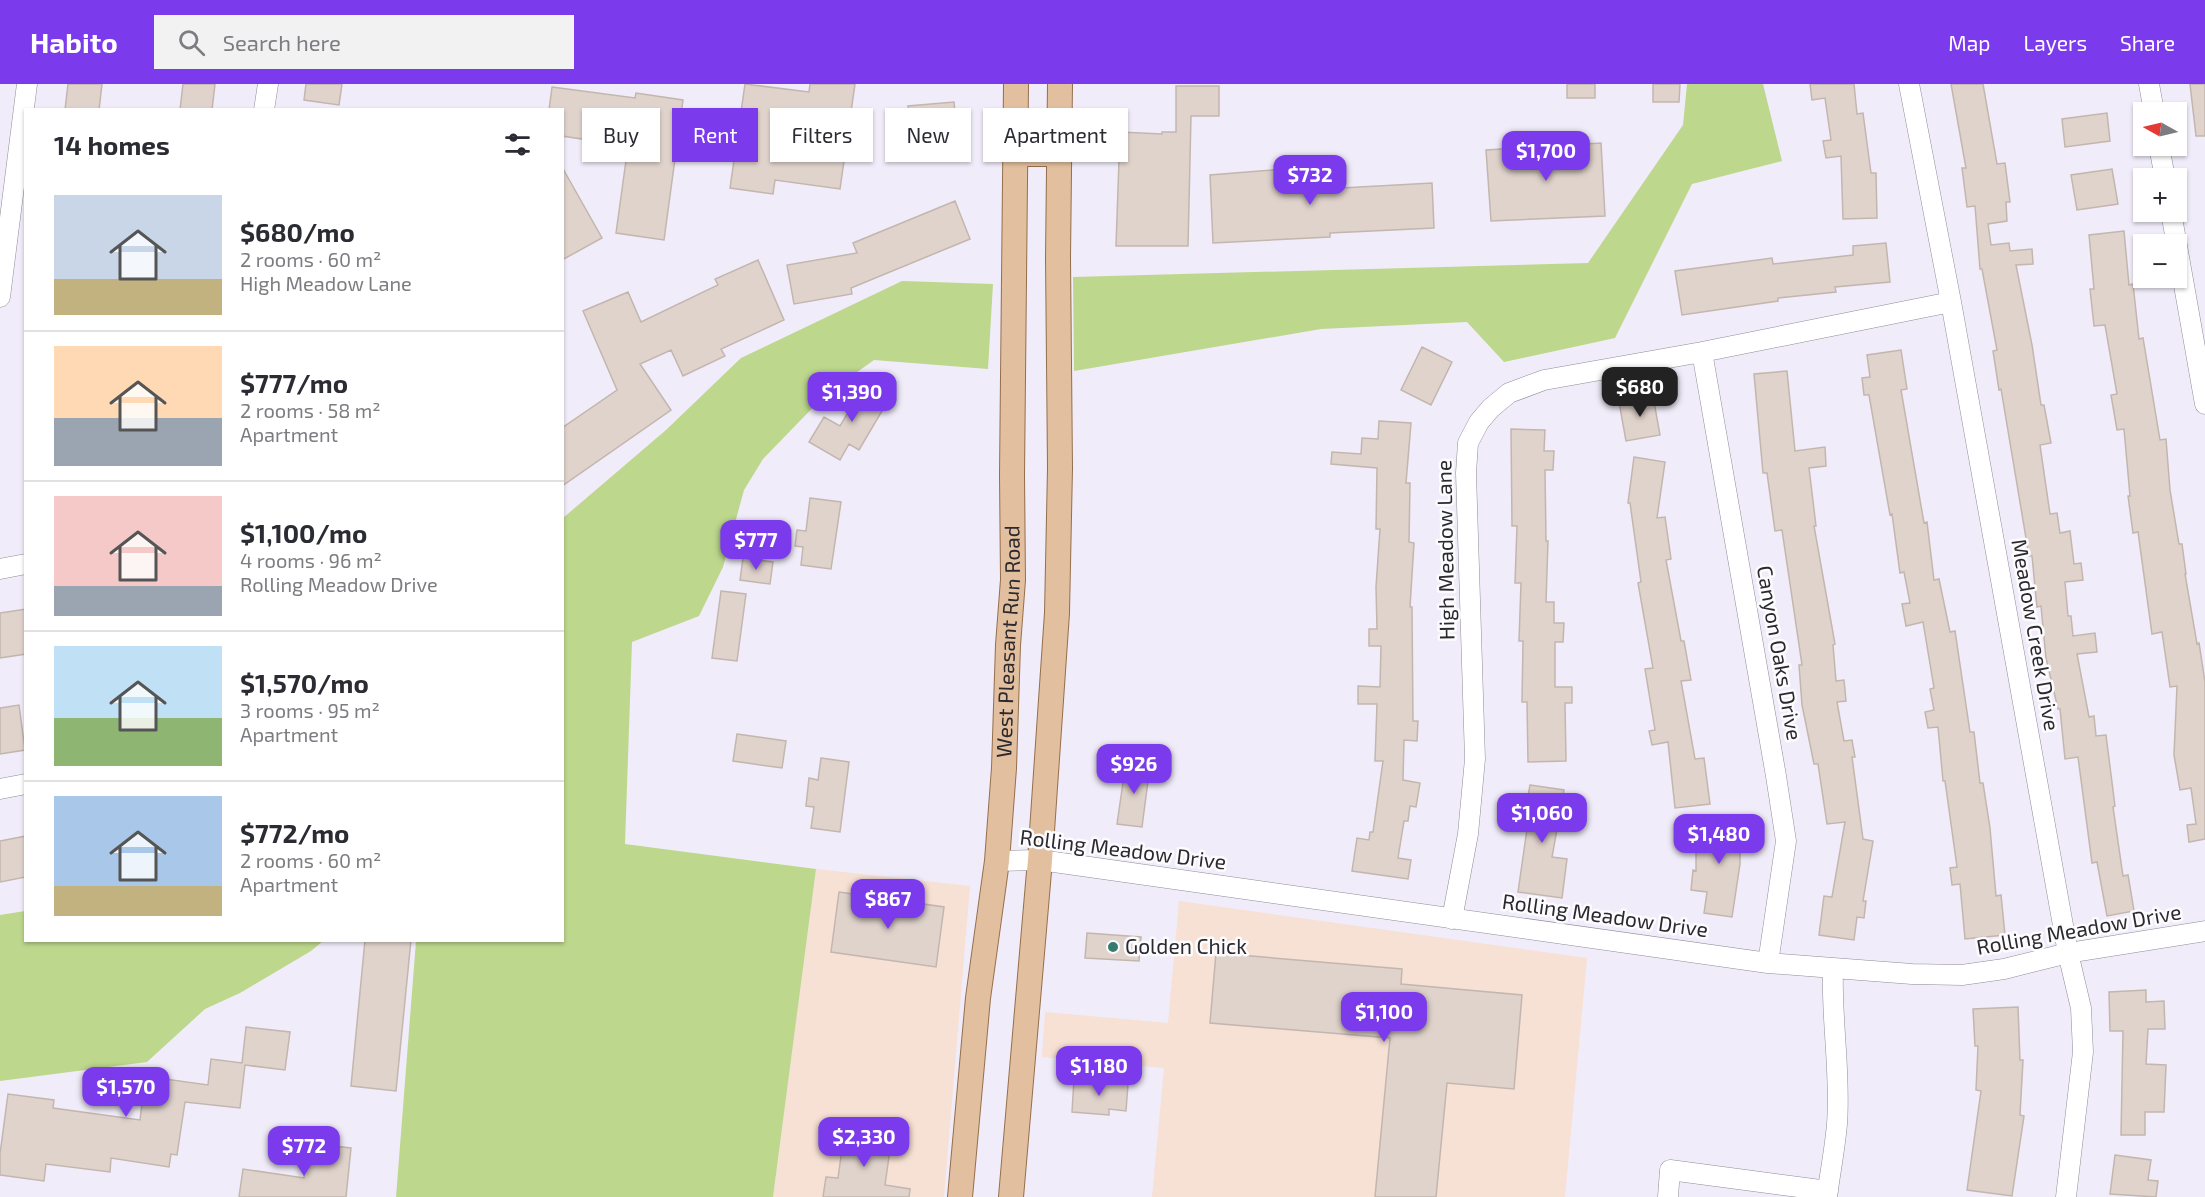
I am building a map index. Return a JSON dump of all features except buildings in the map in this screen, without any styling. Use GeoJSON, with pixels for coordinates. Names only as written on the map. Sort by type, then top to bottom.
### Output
{"type":"FeatureCollection","features":[{"type":"Feature","properties":{"kind":"main road","name":"West Pleasant Run Road"},"geometry":{"type":"LineString","coordinates":[[1016,84],[1016,108]]}},
{"type":"Feature","properties":{"kind":"main road","name":"West Pleasant Run Road"},"geometry":{"type":"LineString","coordinates":[[1060,84],[1060,108]]}},
{"type":"Feature","properties":{"kind":"main road","name":"West Pleasant Run Road"},"geometry":{"type":"LineString","coordinates":[[960,1197],[978,998],[997,861],[1013,580],[1015,162]]}},
{"type":"Feature","properties":{"kind":"main road","name":"West Pleasant Run Road"},"geometry":{"type":"LineString","coordinates":[[1011,1197],[1040,860],[1057,613],[1060,468],[1059,162]]}},
{"type":"Feature","properties":{"kind":"street"},"geometry":{"type":"LineString","coordinates":[[0,297],[27,84]]}},
{"type":"Feature","properties":{"kind":"street"},"geometry":{"type":"LineString","coordinates":[[264,108],[268,84]]}},
{"type":"Feature","properties":{"kind":"street","name":"Meadow Creek Drive"},"geometry":{"type":"LineString","coordinates":[[1909,84],[1951,302],[2068,953],[2081,1008],[2083,1052],[2066,1197]]}},
{"type":"Feature","properties":{"kind":"street"},"geometry":{"type":"LineString","coordinates":[[2149,84],[2152,102]]}},
{"type":"Feature","properties":{"kind":"street"},"geometry":{"type":"LineString","coordinates":[[2173,222],[2205,404]]}},
{"type":"Feature","properties":{"kind":"street","name":"High Meadow Lane"},"geometry":{"type":"LineString","coordinates":[[1452,919],[1468,834],[1475,759],[1466,473],[1468,443],[1479,422],[1509,393],[1544,380],[1702,352],[1951,302]]}},
{"type":"Feature","properties":{"kind":"street","name":"Canyon Oaks Drive"},"geometry":{"type":"LineString","coordinates":[[1702,352],[1786,842],[1768,963]]}},
{"type":"Feature","properties":{"kind":"street"},"geometry":{"type":"LineString","coordinates":[[0,569],[24,564]]}},
{"type":"Feature","properties":{"kind":"street"},"geometry":{"type":"LineString","coordinates":[[0,789],[24,783]]}},
{"type":"Feature","properties":{"kind":"street","name":"Rolling Meadow Drive"},"geometry":{"type":"LineString","coordinates":[[997,861],[1040,860],[1768,963],[1833,968],[1962,975],[2004,969],[2068,953],[2205,931]]}},
{"type":"Feature","properties":{"kind":"street"},"geometry":{"type":"LineString","coordinates":[[1668,1197],[1670,1170],[1827,1194],[1837,1123],[1833,968]]}},
{"type":"Feature","properties":{"kind":"shaded area"},"geometry":{"type":"Polygon","coordinates":[[[816,869],[970,886],[944,1197],[773,1197],[816,869]]]}},
{"type":"Feature","properties":{"kind":"shaded area"},"geometry":{"type":"Polygon","coordinates":[[[1179,901],[1587,958],[1565,1197],[1152,1197],[1164,1068],[1042,1057],[1045,1012],[1168,1023],[1179,901]]]}},
{"type":"Feature","properties":{"kind":"green space"},"geometry":{"type":"Polygon","coordinates":[[[1687,84],[1763,84],[1782,161],[1692,184],[1615,338],[1504,362],[1467,322],[1321,329],[1074,371],[1073,277],[1588,263],[1683,125],[1687,84]]]}},
{"type":"Feature","properties":{"kind":"green space"},"geometry":{"type":"Polygon","coordinates":[[[902,281],[993,284],[988,369],[874,360],[825,395],[763,459],[744,490],[723,567],[699,616],[632,642],[625,844],[816,869],[773,1197],[396,1197],[416,942],[564,942],[564,517],[666,430],[741,358],[902,281]]]}},
{"type":"Feature","properties":{"kind":"green space"},"geometry":{"type":"Polygon","coordinates":[[[24,911],[24,942],[322,942],[311,951],[240,993],[205,1009],[147,1062],[0,1081],[0,915],[24,911]]]}},
{"type":"Feature","properties":{"kind":"place","name":"Golden Chick"},"geometry":{"type":"Point","coordinates":[1113,947]}}]}
